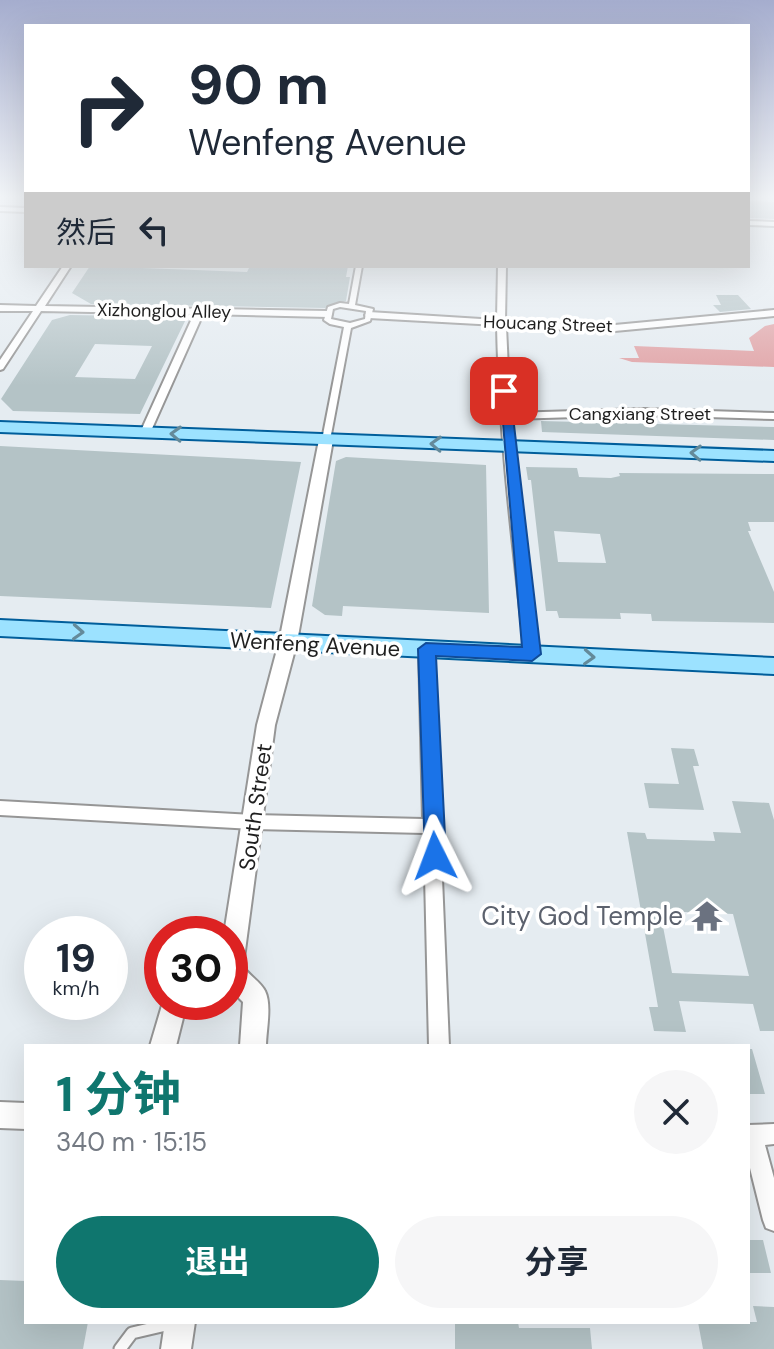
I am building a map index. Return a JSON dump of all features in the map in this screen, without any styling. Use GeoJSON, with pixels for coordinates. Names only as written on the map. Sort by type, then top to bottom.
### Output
{"type":"FeatureCollection","features":[{"type":"Feature","properties":{"kind":"main road"},"geometry":{"type":"LineString","coordinates":[[0,427],[774,456]]}},
{"type":"Feature","properties":{"kind":"main road","name":"Wenfeng Avenue"},"geometry":{"type":"LineString","coordinates":[[0,628],[774,666]]}},
{"type":"Feature","properties":{"kind":"street"},"geometry":{"type":"LineString","coordinates":[[0,367],[66,268]]}},
{"type":"Feature","properties":{"kind":"street"},"geometry":{"type":"LineString","coordinates":[[352,305],[359,268]]}},
{"type":"Feature","properties":{"kind":"street"},"geometry":{"type":"LineString","coordinates":[[502,268],[501,324],[506,416],[532,654]]}},
{"type":"Feature","properties":{"kind":"street"},"geometry":{"type":"LineString","coordinates":[[352,305],[370,309],[368,320],[360,325],[335,325],[327,320],[330,308],[352,305]]}},
{"type":"Feature","properties":{"kind":"street","name":"Xizhonglou Alley"},"geometry":{"type":"LineString","coordinates":[[0,308],[328,314]]}},
{"type":"Feature","properties":{"kind":"street"},"geometry":{"type":"LineString","coordinates":[[145,433],[200,311]]}},
{"type":"Feature","properties":{"kind":"street","name":"Houcang Street"},"geometry":{"type":"LineString","coordinates":[[369,315],[612,329],[774,313]]}},
{"type":"Feature","properties":{"kind":"street"},"geometry":{"type":"LineString","coordinates":[[326,440],[348,325]]}},
{"type":"Feature","properties":{"kind":"street","name":"Cangxiang Street"},"geometry":{"type":"LineString","coordinates":[[506,416],[656,412],[774,416]]}},
{"type":"Feature","properties":{"kind":"street","name":"South Street"},"geometry":{"type":"LineString","coordinates":[[239,916],[266,725],[288,642],[326,440]]}},
{"type":"Feature","properties":{"kind":"street"},"geometry":{"type":"LineString","coordinates":[[426,649],[439,1044]]}},
{"type":"Feature","properties":{"kind":"street"},"geometry":{"type":"LineString","coordinates":[[0,808],[253,822],[434,826]]}},
{"type":"Feature","properties":{"kind":"street"},"geometry":{"type":"LineString","coordinates":[[248,991],[255,996],[253,1044]]}},
{"type":"Feature","properties":{"kind":"street"},"geometry":{"type":"LineString","coordinates":[[164,1044],[170,1020]]}},
{"type":"Feature","properties":{"kind":"street"},"geometry":{"type":"LineString","coordinates":[[0,1115],[24,1116]]}},
{"type":"Feature","properties":{"kind":"street"},"geometry":{"type":"LineString","coordinates":[[758,1134],[774,1220]]}},
{"type":"Feature","properties":{"kind":"street"},"geometry":{"type":"LineString","coordinates":[[176,1349],[180,1324]]}},
{"type":"Feature","properties":{"kind":"lane"},"geometry":{"type":"LineString","coordinates":[[120,1349],[132,1333],[171,1324]]}},
{"type":"Feature","properties":{"kind":"shaded area"},"geometry":{"type":"Polygon","coordinates":[[[774,324],[774,367],[632,362],[619,358],[639,358],[634,346],[754,351],[749,338],[765,326],[774,324]]]}},
{"type":"Feature","properties":{"kind":"building"},"geometry":{"type":"Polygon","coordinates":[[[89,268],[247,272],[249,268],[348,268],[346,277],[350,277],[346,301],[325,308],[91,304],[72,293],[89,268]]]}},
{"type":"Feature","properties":{"kind":"building"},"geometry":{"type":"Polygon","coordinates":[[[716,295],[738,295],[751,309],[720,312],[713,305],[721,305],[716,295]]]}},
{"type":"Feature","properties":{"kind":"building"},"geometry":{"type":"Polygon","coordinates":[[[70,315],[187,317],[140,414],[13,411],[1,399],[52,320],[70,315]],[[95,344],[75,377],[135,379],[152,346],[95,344]]]}},
{"type":"Feature","properties":{"kind":"building"},"geometry":{"type":"Polygon","coordinates":[[[541,421],[774,427],[774,440],[542,432],[541,421]]]}},
{"type":"Feature","properties":{"kind":"building"},"geometry":{"type":"Polygon","coordinates":[[[0,446],[301,462],[271,608],[0,596],[0,446]]]}},
{"type":"Feature","properties":{"kind":"building"},"geometry":{"type":"Polygon","coordinates":[[[346,457],[486,465],[489,613],[343,606],[342,616],[325,615],[312,606],[336,461],[346,457]]]}},
{"type":"Feature","properties":{"kind":"building"},"geometry":{"type":"Polygon","coordinates":[[[526,467],[577,468],[579,477],[611,478],[620,476],[619,473],[774,474],[774,522],[748,522],[751,531],[748,531],[774,592],[774,623],[652,621],[651,614],[620,613],[621,619],[559,618],[557,611],[546,611],[531,480],[528,480],[526,467]],[[554,531],[558,562],[606,563],[600,534],[554,531]]]}},
{"type":"Feature","properties":{"kind":"building"},"geometry":{"type":"Polygon","coordinates":[[[671,748],[694,749],[699,766],[693,766],[704,810],[649,808],[644,783],[679,784],[671,748]]]}},
{"type":"Feature","properties":{"kind":"building"},"geometry":{"type":"Polygon","coordinates":[[[732,801],[769,803],[774,820],[774,1031],[760,1031],[753,1004],[679,1001],[686,1032],[654,1031],[649,1007],[658,1007],[627,832],[645,833],[647,839],[715,841],[713,832],[741,833],[732,801]],[[660,911],[672,973],[749,976],[733,914],[660,911]]]}},
{"type":"Feature","properties":{"kind":"building"},"geometry":{"type":"Polygon","coordinates":[[[750,1049],[752,1049],[765,1094],[750,1094],[750,1049]]]}},
{"type":"Feature","properties":{"kind":"building"},"geometry":{"type":"Polygon","coordinates":[[[750,1240],[763,1240],[771,1273],[750,1273],[750,1240]]]}},
{"type":"Feature","properties":{"kind":"building"},"geometry":{"type":"Polygon","coordinates":[[[0,1280],[24,1281],[24,1324],[88,1324],[83,1349],[0,1349],[0,1280]]]}},
{"type":"Feature","properties":{"kind":"building"},"geometry":{"type":"Polygon","coordinates":[[[753,1306],[774,1307],[774,1349],[703,1349],[698,1324],[757,1322],[753,1306]]]}},
{"type":"Feature","properties":{"kind":"building"},"geometry":{"type":"Polygon","coordinates":[[[455,1324],[518,1324],[519,1328],[590,1328],[592,1349],[455,1349],[455,1324]]]}},
{"type":"Feature","properties":{"kind":"place","name":"City God Temple"},"geometry":{"type":"Point","coordinates":[707,916]}},
{"type":"Feature","properties":{"kind":"route"},"geometry":{"type":"LineString","coordinates":[[435,856],[426,649],[532,654],[504,391]]}}]}
